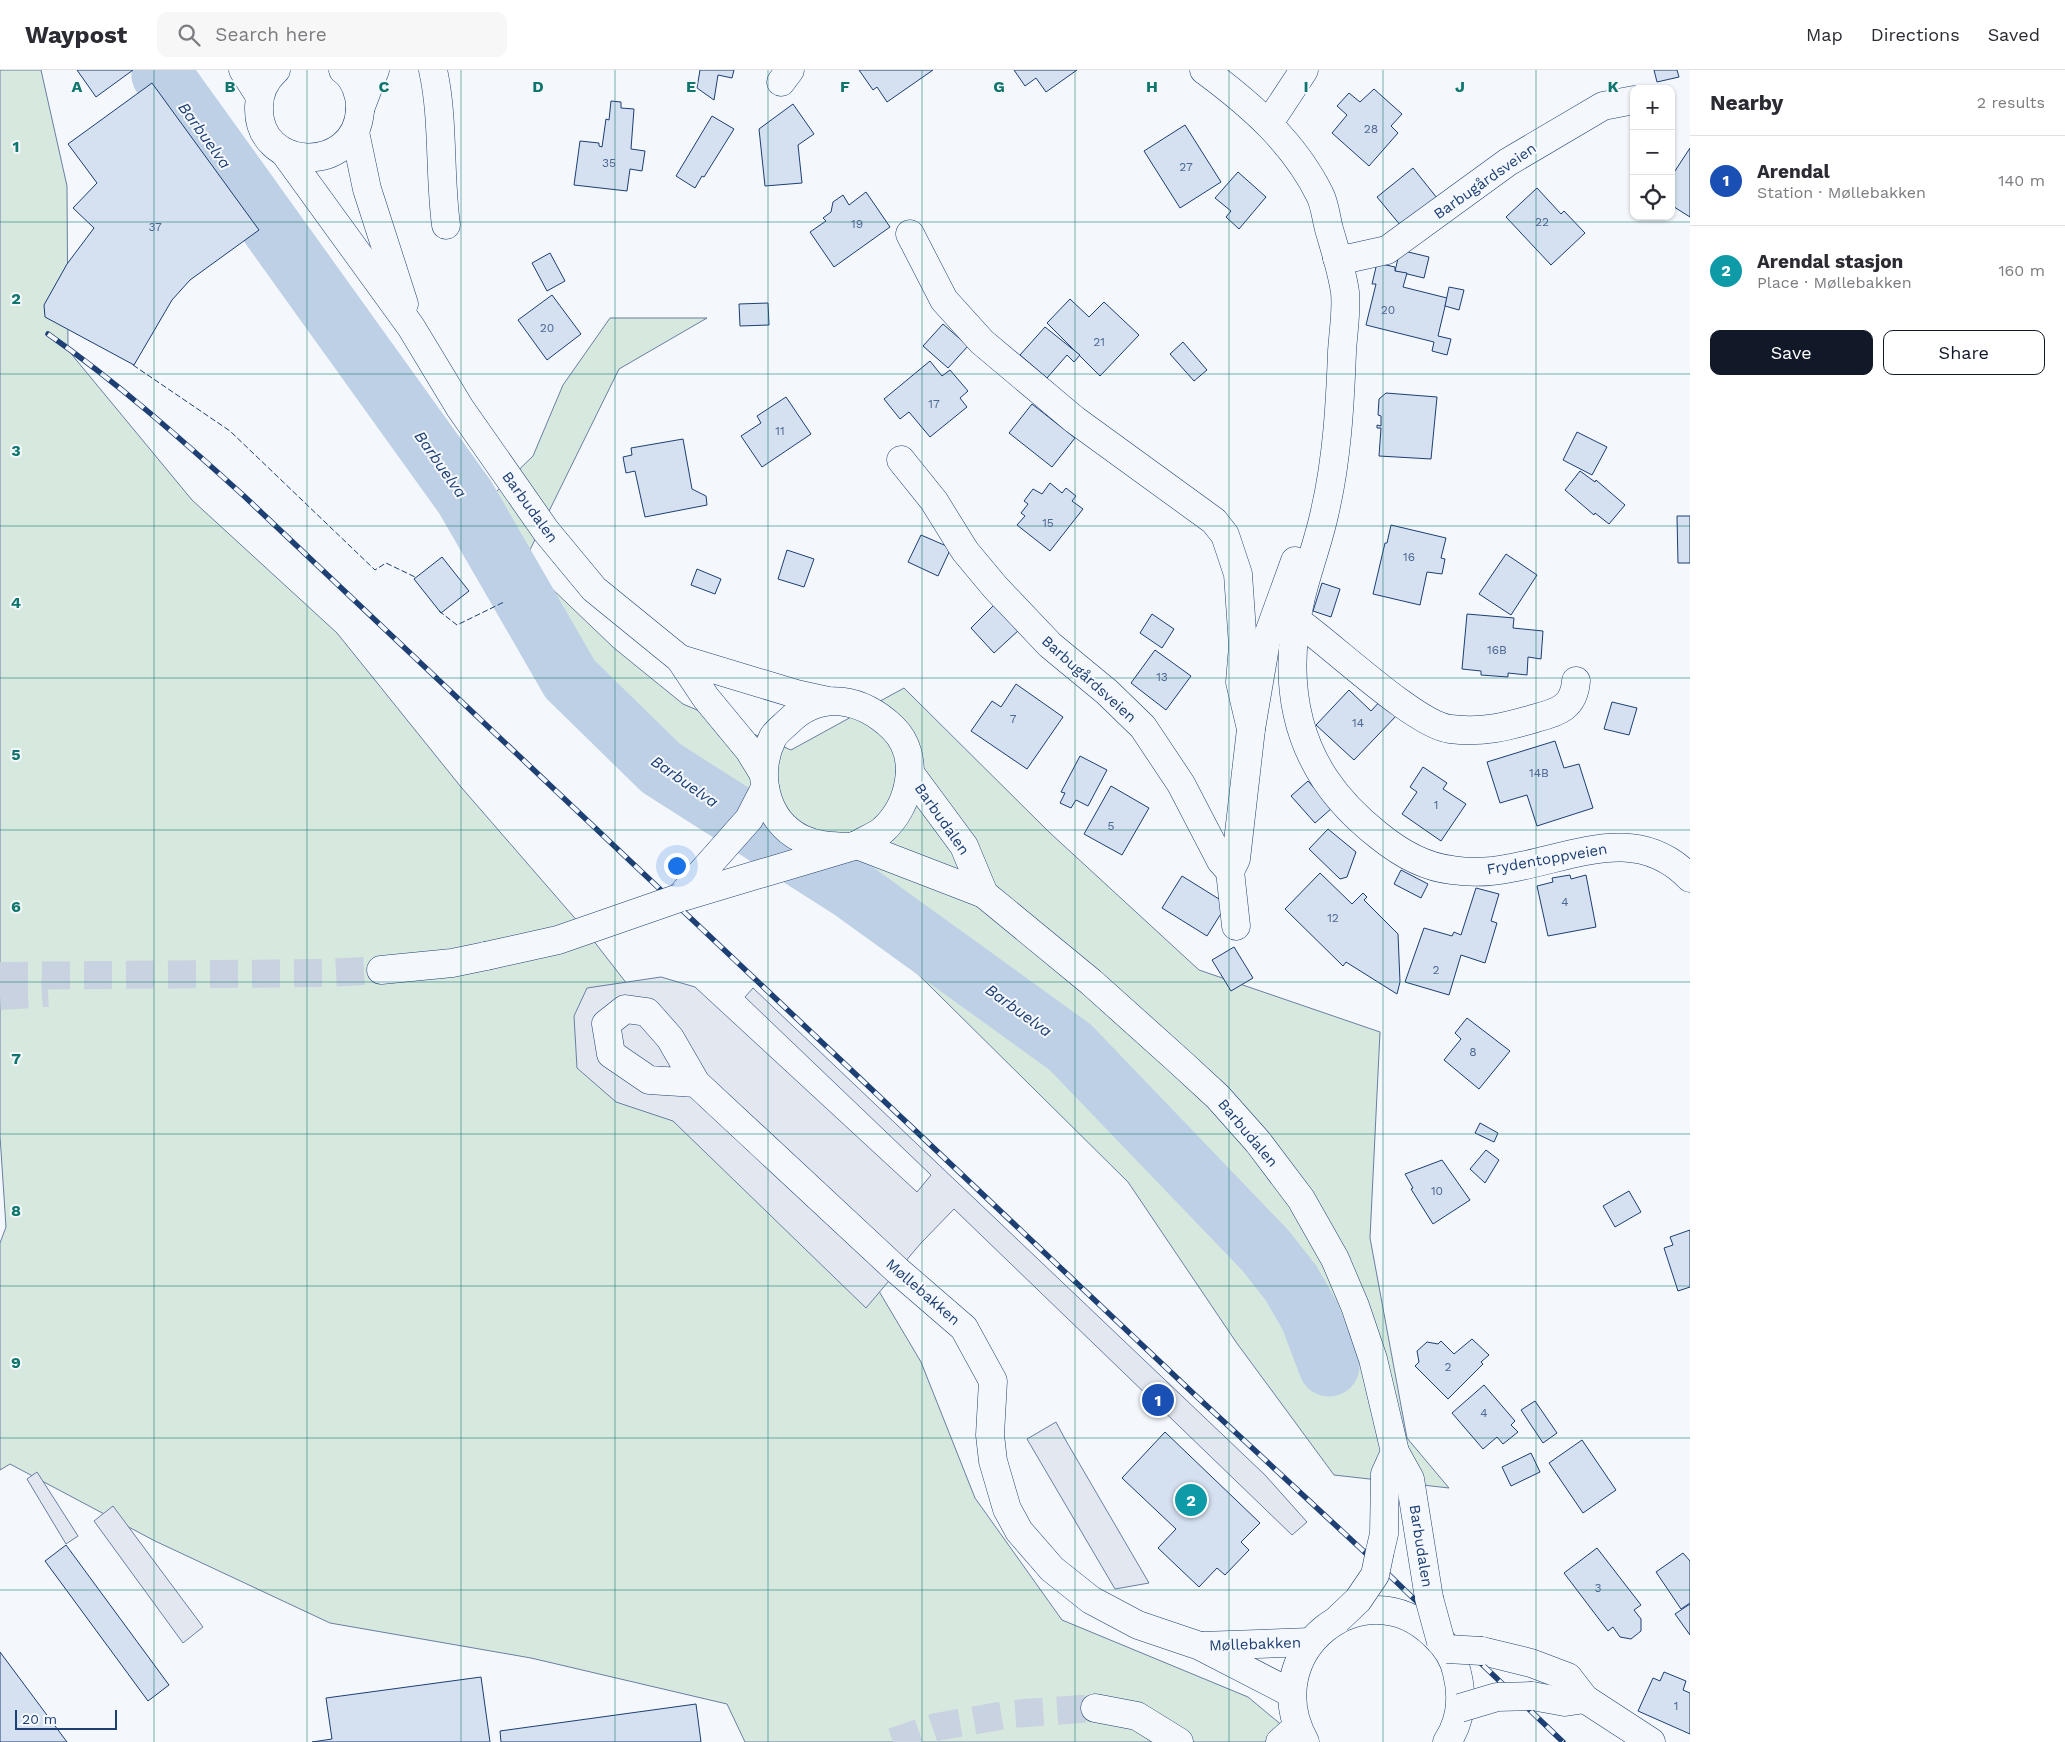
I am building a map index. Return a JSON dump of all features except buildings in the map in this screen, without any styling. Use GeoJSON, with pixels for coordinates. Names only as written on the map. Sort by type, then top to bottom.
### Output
{"type":"FeatureCollection","features":[{"type":"Feature","properties":{"kind":"street"},"geometry":{"type":"LineString","coordinates":[[243,70],[259,96]]}},
{"type":"Feature","properties":{"kind":"street"},"geometry":{"type":"LineString","coordinates":[[259,96],[268,77],[276,70]]}},
{"type":"Feature","properties":{"kind":"street","name":"Barbudalen"},"geometry":{"type":"LineString","coordinates":[[343,70],[357,89],[358,120],[367,189],[412,327]]}},
{"type":"Feature","properties":{"kind":"street"},"geometry":{"type":"LineString","coordinates":[[284,152],[303,159],[324,157],[342,147],[358,120],[375,70]]}},
{"type":"Feature","properties":{"kind":"street"},"geometry":{"type":"LineString","coordinates":[[433,70],[438,92],[442,192],[446,225]]}},
{"type":"Feature","properties":{"kind":"street"},"geometry":{"type":"LineString","coordinates":[[1204,70],[1248,103],[1267,122],[1288,145],[1321,196],[1345,294],[1339,420],[1325,510],[1296,620],[1418,716],[1448,729],[1495,730],[1554,713],[1570,702],[1575,695],[1576,681]]}},
{"type":"Feature","properties":{"kind":"street"},"geometry":{"type":"LineString","coordinates":[[1267,122],[1275,114],[1304,70]]}},
{"type":"Feature","properties":{"kind":"street","name":"Barbudalen"},"geometry":{"type":"LineString","coordinates":[[259,96],[259,117],[267,137],[284,152],[412,327],[460,408],[546,531],[594,588],[680,659],[706,698],[749,750],[764,780]]}},
{"type":"Feature","properties":{"kind":"street","name":"Barbugårdsveien"},"geometry":{"type":"LineString","coordinates":[[1337,258],[1351,258],[1387,250],[1508,162],[1603,106],[1630,101]]}},
{"type":"Feature","properties":{"kind":"street"},"geometry":{"type":"LineString","coordinates":[[910,234],[944,300],[982,342],[1076,420],[1214,521],[1225,535],[1238,574],[1243,646],[1240,682],[1251,729]]}},
{"type":"Feature","properties":{"kind":"street","name":"Barbugårdsveien"},"geometry":{"type":"LineString","coordinates":[[901,460],[934,501],[965,551],[995,587],[1050,645],[1107,692],[1142,727],[1181,784],[1221,861],[1230,871]]}},
{"type":"Feature","properties":{"kind":"street"},"geometry":{"type":"LineString","coordinates":[[1236,926],[1230,871],[1236,859],[1251,729],[1266,641],[1295,560],[1317,540]]}},
{"type":"Feature","properties":{"kind":"street","name":"Frydentoppveien"},"geometry":{"type":"LineString","coordinates":[[1296,620],[1291,670],[1293,699],[1300,729],[1312,758],[1328,782],[1363,823],[1396,850],[1424,864],[1450,870],[1477,872],[1510,869],[1594,848],[1621,846],[1661,856],[1681,869],[1690,878]]}},
{"type":"Feature","properties":{"kind":"street","name":"Barbudalen"},"geometry":{"type":"LineString","coordinates":[[680,659],[796,694],[828,701]]}},
{"type":"Feature","properties":{"kind":"street"},"geometry":{"type":"LineString","coordinates":[[381,970],[452,963],[558,940],[679,898],[852,846],[882,831],[898,813],[907,793],[910,773],[906,750],[894,729],[867,707],[852,702],[828,701],[798,711],[774,736],[764,759],[764,780],[778,818],[801,838],[822,846],[852,846]]}},
{"type":"Feature","properties":{"kind":"street","name":"Barbudalen"},"geometry":{"type":"LineString","coordinates":[[910,773],[964,846],[984,894]]}},
{"type":"Feature","properties":{"kind":"street"},"geometry":{"type":"LineString","coordinates":[[679,898],[749,819],[764,780]]}},
{"type":"Feature","properties":{"kind":"street","name":"Barbudalen"},"geometry":{"type":"LineString","coordinates":[[852,846],[984,894],[1091,982],[1218,1097],[1258,1142],[1296,1192],[1335,1259],[1355,1306],[1373,1359],[1396,1452],[1410,1479],[1429,1598],[1444,1646],[1456,1668],[1461,1688],[1457,1722],[1447,1742]]}},
{"type":"Feature","properties":{"kind":"street","name":"Møllebakken"},"geometry":{"type":"LineString","coordinates":[[696,1083],[898,1271],[964,1328],[993,1381],[990,1434],[993,1461],[1007,1509],[1019,1531],[1052,1569],[1091,1600],[1138,1624],[1200,1646],[1291,1693]]}},
{"type":"Feature","properties":{"kind":"street","name":"Barbudalen"},"geometry":{"type":"LineString","coordinates":[[1291,1693],[1296,1666],[1310,1642],[1358,1600],[1375,1575],[1384,1534],[1385,1474],[1396,1452]]}},
{"type":"Feature","properties":{"kind":"street"},"geometry":{"type":"LineString","coordinates":[[1336,1620],[1368,1611],[1385,1611],[1416,1621],[1444,1646],[1482,1651],[1531,1663],[1568,1677],[1585,1699],[1651,1742]]}},
{"type":"Feature","properties":{"kind":"street","name":"Møllebakken"},"geometry":{"type":"LineString","coordinates":[[1200,1646],[1310,1642]]}},
{"type":"Feature","properties":{"kind":"street"},"geometry":{"type":"LineString","coordinates":[[1291,1693],[1294,1737]]}},
{"type":"Feature","properties":{"kind":"street"},"geometry":{"type":"LineString","coordinates":[[1460,1708],[1497,1697],[1532,1696],[1565,1702],[1585,1699]]}},
{"type":"Feature","properties":{"kind":"street"},"geometry":{"type":"LineString","coordinates":[[1095,1708],[1109,1709],[1136,1716],[1179,1742]]}},
{"type":"Feature","properties":{"kind":"shaded area"},"geometry":{"type":"Polygon","coordinates":[[[0,70],[41,70],[67,186],[68,350],[192,500],[337,633],[461,787],[586,931],[710,1091],[845,1234],[921,1362],[975,1498],[1062,1620],[1248,1697],[1302,1742],[745,1742],[727,1704],[531,1658],[330,1623],[155,1541],[10,1464],[0,1470],[0,1243],[6,1227],[0,1136],[0,70]]]}},
{"type":"Feature","properties":{"kind":"shaded area"},"geometry":{"type":"Polygon","coordinates":[[[610,318],[707,318],[619,369],[524,562],[614,648],[683,704],[791,750],[904,688],[1049,832],[1199,970],[1380,1032],[1370,1238],[1407,1438],[1449,1488],[1334,1475],[1236,1342],[1128,1182],[843,900],[668,792],[533,648],[463,524],[533,456],[563,385],[610,318]]]}},
{"type":"Feature","properties":{"kind":"shaded area"},"geometry":{"type":"Polygon","coordinates":[[[661,977],[695,987],[917,1192],[931,1175],[745,997],[753,988],[1265,1475],[1307,1522],[1292,1535],[954,1209],[921,1243],[866,1308],[673,1121],[616,1102],[577,1068],[574,1016],[587,988],[661,977]]]}},
{"type":"Feature","properties":{"kind":"shaded area"},"geometry":{"type":"Polygon","coordinates":[[[1056,1422],[1149,1583],[1115,1589],[1027,1439],[1056,1422]]]}},
{"type":"Feature","properties":{"kind":"shaded area"},"geometry":{"type":"Polygon","coordinates":[[[37,1472],[78,1536],[66,1544],[27,1479],[37,1472]]]}},
{"type":"Feature","properties":{"kind":"shaded area"},"geometry":{"type":"Polygon","coordinates":[[[113,1506],[203,1627],[183,1643],[94,1521],[113,1506]]]}},
{"type":"Feature","properties":{"kind":"waterway","name":"Barbuelva"},"geometry":{"type":"LineString","coordinates":[[162,75],[465,497],[570,679],[661,768],[851,889],[1070,1047],[1265,1250],[1291,1283],[1310,1316],[1329,1366]]}},
{"type":"Feature","properties":{"kind":"tunnel"},"geometry":{"type":"LineString","coordinates":[[0,976],[327,973],[381,970]]}},
{"type":"Feature","properties":{"kind":"tunnel"},"geometry":{"type":"LineString","coordinates":[[0,996],[48,993]]}},
{"type":"Feature","properties":{"kind":"tunnel"},"geometry":{"type":"LineString","coordinates":[[893,1742],[936,1727],[1011,1714],[1095,1708]]}},
{"type":"Feature","properties":{"kind":"railway"},"geometry":{"type":"LineString","coordinates":[[48,334],[124,392],[244,496],[1194,1394],[1386,1572],[1563,1742]]}},
{"type":"Feature","properties":{"kind":"fence"},"geometry":{"type":"LineString","coordinates":[[133,365],[230,431],[375,570],[386,563],[415,577]]}},
{"type":"Feature","properties":{"kind":"fence"},"geometry":{"type":"LineString","coordinates":[[439,611],[457,625],[504,602]]}},
{"type":"Feature","properties":{"kind":"place","name":"Arendal"},"geometry":{"type":"Point","coordinates":[1158,1400]}},
{"type":"Feature","properties":{"kind":"place","name":"Arendal stasjon"},"geometry":{"type":"Point","coordinates":[1191,1500]}}]}
